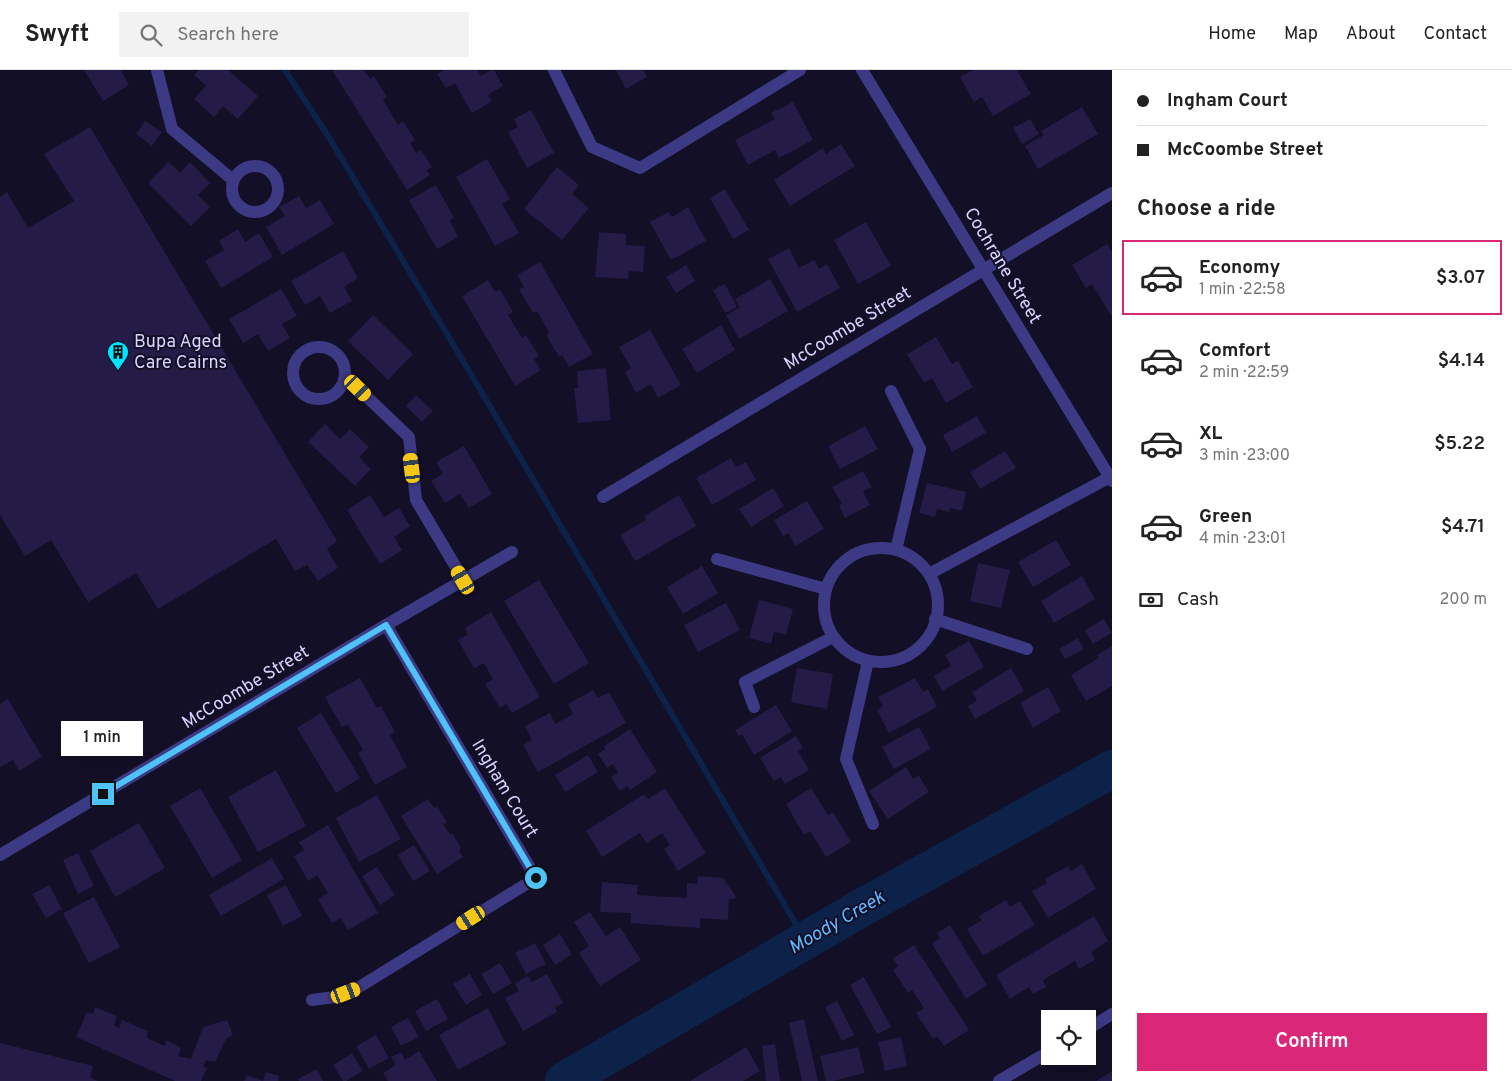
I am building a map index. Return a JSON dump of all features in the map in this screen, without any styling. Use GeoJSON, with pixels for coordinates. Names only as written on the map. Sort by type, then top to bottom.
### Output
{"type":"FeatureCollection","features":[{"type":"Feature","properties":{"kind":"street"},"geometry":{"type":"LineString","coordinates":[[157,70],[172,129],[233,180]]}},
{"type":"Feature","properties":{"kind":"street"},"geometry":{"type":"LineString","coordinates":[[554,70],[592,147],[640,168],[800,70]]}},
{"type":"Feature","properties":{"kind":"street","name":"Cochrane Street"},"geometry":{"type":"LineString","coordinates":[[862,70],[1111,479]]}},
{"type":"Feature","properties":{"kind":"street","name":"McCoombe Street"},"geometry":{"type":"LineString","coordinates":[[603,497],[1112,193]]}},
{"type":"Feature","properties":{"kind":"street"},"geometry":{"type":"LineString","coordinates":[[345,376],[337,392],[330,397],[321,399],[312,398],[298,388],[294,380],[293,371],[299,356],[306,350],[313,347],[330,349],[342,360],[345,376],[409,438],[416,500],[463,580]]}},
{"type":"Feature","properties":{"kind":"street"},"geometry":{"type":"LineString","coordinates":[[891,391],[920,449],[896,550]]}},
{"type":"Feature","properties":{"kind":"street"},"geometry":{"type":"LineString","coordinates":[[929,574],[1111,479]]}},
{"type":"Feature","properties":{"kind":"street"},"geometry":{"type":"LineString","coordinates":[[879,548],[896,550],[916,560],[929,574],[936,591],[938,609],[934,627],[924,643],[910,655],[893,662],[875,663],[857,658],[842,648],[833,637],[824,614],[824,594],[831,576],[844,561],[860,551],[879,548]]}},
{"type":"Feature","properties":{"kind":"street","name":"McCoombe Street"},"geometry":{"type":"LineString","coordinates":[[0,856],[386,625],[512,552]]}},
{"type":"Feature","properties":{"kind":"street"},"geometry":{"type":"LineString","coordinates":[[717,559],[826,590]]}},
{"type":"Feature","properties":{"kind":"street"},"geometry":{"type":"LineString","coordinates":[[935,620],[1027,649]]}},
{"type":"Feature","properties":{"kind":"street","name":"Ingham Court"},"geometry":{"type":"LineString","coordinates":[[312,1000],[335,997],[356,989],[536,878],[386,625]]}},
{"type":"Feature","properties":{"kind":"street"},"geometry":{"type":"LineString","coordinates":[[754,707],[745,682],[833,637]]}},
{"type":"Feature","properties":{"kind":"street"},"geometry":{"type":"LineString","coordinates":[[868,661],[846,759],[873,824]]}},
{"type":"Feature","properties":{"kind":"street"},"geometry":{"type":"LineString","coordinates":[[1096,1024],[1112,1014]]}},
{"type":"Feature","properties":{"kind":"street"},"geometry":{"type":"LineString","coordinates":[[999,1081],[1041,1056]]}},
{"type":"Feature","properties":{"kind":"building"},"geometry":{"type":"Polygon","coordinates":[[[84,70],[123,70],[121,71],[129,85],[103,101],[84,70]]]}},
{"type":"Feature","properties":{"kind":"building"},"geometry":{"type":"Polygon","coordinates":[[[199,70],[228,70],[258,96],[238,119],[223,106],[214,117],[194,99],[206,86],[194,75],[199,70]]]}},
{"type":"Feature","properties":{"kind":"building"},"geometry":{"type":"Polygon","coordinates":[[[332,70],[364,70],[370,79],[374,76],[387,97],[383,100],[398,125],[403,121],[415,140],[410,143],[416,153],[421,150],[432,167],[427,170],[430,175],[407,190],[332,70]]]}},
{"type":"Feature","properties":{"kind":"building"},"geometry":{"type":"Polygon","coordinates":[[[444,70],[477,70],[481,76],[494,70],[503,86],[488,95],[492,101],[472,113],[455,83],[446,88],[437,74],[444,70]]]}},
{"type":"Feature","properties":{"kind":"building"},"geometry":{"type":"Polygon","coordinates":[[[616,70],[643,70],[647,77],[626,89],[616,70]]]}},
{"type":"Feature","properties":{"kind":"building"},"geometry":{"type":"Polygon","coordinates":[[[973,70],[1017,70],[1031,94],[993,116],[982,97],[974,102],[960,77],[973,70]]]}},
{"type":"Feature","properties":{"kind":"building"},"geometry":{"type":"Polygon","coordinates":[[[793,102],[813,140],[779,158],[775,150],[748,165],[735,140],[775,119],[771,113],[793,102]]]}},
{"type":"Feature","properties":{"kind":"building"},"geometry":{"type":"Polygon","coordinates":[[[1082,107],[1098,134],[1038,169],[1025,146],[1044,135],[1041,131],[1082,107]]]}},
{"type":"Feature","properties":{"kind":"building"},"geometry":{"type":"Polygon","coordinates":[[[531,110],[554,153],[527,168],[508,132],[518,127],[514,119],[531,110]]]}},
{"type":"Feature","properties":{"kind":"building"},"geometry":{"type":"Polygon","coordinates":[[[1030,119],[1039,134],[1022,144],[1013,128],[1030,119]]]}},
{"type":"Feature","properties":{"kind":"building"},"geometry":{"type":"Polygon","coordinates":[[[145,121],[162,132],[152,146],[136,134],[145,121]]]}},
{"type":"Feature","properties":{"kind":"building","name":"Bupa Aged Care Cairns"},"geometry":{"type":"Polygon","coordinates":[[[90,127],[337,541],[327,549],[338,568],[318,581],[307,565],[295,571],[276,539],[158,609],[136,573],[88,602],[51,540],[25,556],[0,515],[0,197],[7,192],[28,228],[74,201],[44,154],[90,127]]]}},
{"type":"Feature","properties":{"kind":"building"},"geometry":{"type":"Polygon","coordinates":[[[841,144],[855,166],[790,206],[774,180],[823,148],[826,154],[841,144]]]}},
{"type":"Feature","properties":{"kind":"building"},"geometry":{"type":"Polygon","coordinates":[[[487,159],[510,199],[502,204],[519,233],[495,246],[456,177],[487,159]]]}},
{"type":"Feature","properties":{"kind":"building"},"geometry":{"type":"Polygon","coordinates":[[[168,162],[180,173],[190,162],[210,183],[198,195],[210,207],[191,226],[148,183],[168,162]]]}},
{"type":"Feature","properties":{"kind":"building"},"geometry":{"type":"Polygon","coordinates":[[[557,167],[579,185],[572,194],[589,208],[562,240],[524,209],[557,167]]]}},
{"type":"Feature","properties":{"kind":"building"},"geometry":{"type":"Polygon","coordinates":[[[436,185],[454,218],[450,221],[458,237],[437,249],[409,200],[436,185]]]}},
{"type":"Feature","properties":{"kind":"building"},"geometry":{"type":"Polygon","coordinates":[[[725,189],[749,230],[733,239],[710,198],[725,189]]]}},
{"type":"Feature","properties":{"kind":"building"},"geometry":{"type":"Polygon","coordinates":[[[299,196],[306,208],[320,200],[334,224],[282,255],[266,227],[285,216],[279,207],[299,196]]]}},
{"type":"Feature","properties":{"kind":"building"},"geometry":{"type":"Polygon","coordinates":[[[688,207],[706,241],[671,260],[650,222],[669,212],[672,217],[688,207]]]}},
{"type":"Feature","properties":{"kind":"building"},"geometry":{"type":"Polygon","coordinates":[[[866,222],[891,266],[858,284],[834,240],[866,222]]]}},
{"type":"Feature","properties":{"kind":"building"},"geometry":{"type":"Polygon","coordinates":[[[238,229],[245,242],[259,233],[273,257],[221,288],[205,261],[224,250],[219,241],[238,229]]]}},
{"type":"Feature","properties":{"kind":"building"},"geometry":{"type":"Polygon","coordinates":[[[599,232],[626,234],[626,245],[645,246],[643,272],[629,271],[628,279],[595,277],[599,232]]]}},
{"type":"Feature","properties":{"kind":"building"},"geometry":{"type":"Polygon","coordinates":[[[1107,244],[1112,252],[1112,317],[1092,284],[1086,288],[1072,265],[1107,244]]]}},
{"type":"Feature","properties":{"kind":"building"},"geometry":{"type":"Polygon","coordinates":[[[789,248],[799,268],[814,260],[819,269],[827,264],[840,288],[797,312],[768,259],[789,248]]]}},
{"type":"Feature","properties":{"kind":"building"},"geometry":{"type":"Polygon","coordinates":[[[343,251],[358,278],[344,287],[352,301],[330,313],[320,296],[305,305],[291,281],[343,251]]]}},
{"type":"Feature","properties":{"kind":"building"},"geometry":{"type":"Polygon","coordinates":[[[540,262],[593,354],[569,367],[562,355],[559,357],[546,335],[549,333],[537,311],[533,313],[519,289],[524,287],[517,275],[540,262]]]}},
{"type":"Feature","properties":{"kind":"building"},"geometry":{"type":"Polygon","coordinates":[[[686,265],[695,281],[676,293],[666,277],[686,265]]]}},
{"type":"Feature","properties":{"kind":"building"},"geometry":{"type":"Polygon","coordinates":[[[770,279],[788,311],[739,339],[726,315],[740,307],[735,299],[770,279]]]}},
{"type":"Feature","properties":{"kind":"building"},"geometry":{"type":"Polygon","coordinates":[[[488,280],[495,292],[500,289],[513,312],[508,315],[522,338],[526,335],[539,356],[534,359],[541,370],[515,386],[462,296],[488,280]]]}},
{"type":"Feature","properties":{"kind":"building"},"geometry":{"type":"Polygon","coordinates":[[[725,284],[737,307],[725,313],[713,290],[725,284]]]}},
{"type":"Feature","properties":{"kind":"building"},"geometry":{"type":"Polygon","coordinates":[[[281,289],[297,316],[282,324],[290,338],[268,351],[258,334],[243,343],[229,319],[281,289]]]}},
{"type":"Feature","properties":{"kind":"building"},"geometry":{"type":"Polygon","coordinates":[[[373,315],[413,354],[388,380],[348,341],[373,315]]]}},
{"type":"Feature","properties":{"kind":"building"},"geometry":{"type":"Polygon","coordinates":[[[721,325],[735,350],[697,373],[682,349],[721,325]]]}},
{"type":"Feature","properties":{"kind":"building"},"geometry":{"type":"Polygon","coordinates":[[[650,330],[681,385],[658,398],[651,384],[636,393],[625,372],[631,368],[619,347],[650,330]]]}},
{"type":"Feature","properties":{"kind":"building"},"geometry":{"type":"Polygon","coordinates":[[[936,337],[952,364],[958,361],[973,387],[946,403],[932,378],[924,383],[907,354],[936,337]]]}},
{"type":"Feature","properties":{"kind":"building"},"geometry":{"type":"Polygon","coordinates":[[[606,368],[611,420],[578,423],[574,388],[578,388],[577,371],[606,368]]]}},
{"type":"Feature","properties":{"kind":"building"},"geometry":{"type":"Polygon","coordinates":[[[416,395],[433,411],[422,422],[406,406],[416,395]]]}},
{"type":"Feature","properties":{"kind":"building"},"geometry":{"type":"Polygon","coordinates":[[[977,416],[986,433],[952,452],[943,435],[977,416]]]}},
{"type":"Feature","properties":{"kind":"building"},"geometry":{"type":"Polygon","coordinates":[[[325,424],[340,439],[350,429],[369,447],[359,457],[371,469],[355,486],[308,442],[325,424]]]}},
{"type":"Feature","properties":{"kind":"building"},"geometry":{"type":"Polygon","coordinates":[[[865,426],[878,449],[840,469],[828,446],[865,426]]]}},
{"type":"Feature","properties":{"kind":"building"},"geometry":{"type":"Polygon","coordinates":[[[464,446],[492,494],[469,508],[460,494],[445,503],[431,481],[443,474],[436,462],[464,446]]]}},
{"type":"Feature","properties":{"kind":"building"},"geometry":{"type":"Polygon","coordinates":[[[1005,451],[1016,468],[980,489],[970,472],[1005,451]]]}},
{"type":"Feature","properties":{"kind":"building"},"geometry":{"type":"Polygon","coordinates":[[[731,458],[736,467],[746,462],[756,480],[712,505],[696,478],[731,458]]]}},
{"type":"Feature","properties":{"kind":"building"},"geometry":{"type":"Polygon","coordinates":[[[863,471],[872,487],[863,491],[870,505],[845,518],[839,505],[842,504],[832,487],[863,471]]]}},
{"type":"Feature","properties":{"kind":"building"},"geometry":{"type":"Polygon","coordinates":[[[927,483],[966,492],[962,511],[950,508],[949,512],[937,509],[935,517],[919,513],[927,483]]]}},
{"type":"Feature","properties":{"kind":"building"},"geometry":{"type":"Polygon","coordinates":[[[773,488],[784,506],[751,527],[739,509],[773,488]]]}},
{"type":"Feature","properties":{"kind":"building"},"geometry":{"type":"Polygon","coordinates":[[[370,495],[384,517],[399,508],[410,526],[394,537],[402,550],[380,564],[347,510],[370,495]]]}},
{"type":"Feature","properties":{"kind":"building"},"geometry":{"type":"Polygon","coordinates":[[[679,495],[696,526],[635,561],[620,535],[646,520],[644,516],[679,495]]]}},
{"type":"Feature","properties":{"kind":"building"},"geometry":{"type":"Polygon","coordinates":[[[807,501],[824,529],[795,546],[789,533],[783,536],[774,520],[807,501]]]}},
{"type":"Feature","properties":{"kind":"building"},"geometry":{"type":"Polygon","coordinates":[[[1056,540],[1071,565],[1033,587],[1018,562],[1056,540]]]}},
{"type":"Feature","properties":{"kind":"building"},"geometry":{"type":"Polygon","coordinates":[[[978,563],[1010,570],[1001,608],[970,601],[978,563]]]}},
{"type":"Feature","properties":{"kind":"building"},"geometry":{"type":"Polygon","coordinates":[[[702,566],[718,593],[683,614],[667,587],[702,566]]]}},
{"type":"Feature","properties":{"kind":"building"},"geometry":{"type":"Polygon","coordinates":[[[1082,576],[1095,599],[1054,623],[1041,601],[1082,576]]]}},
{"type":"Feature","properties":{"kind":"building"},"geometry":{"type":"Polygon","coordinates":[[[539,580],[589,663],[554,684],[504,601],[539,580]]]}},
{"type":"Feature","properties":{"kind":"building"},"geometry":{"type":"Polygon","coordinates":[[[759,600],[793,609],[786,635],[774,632],[771,644],[749,638],[759,600]]]}},
{"type":"Feature","properties":{"kind":"building"},"geometry":{"type":"Polygon","coordinates":[[[726,603],[740,630],[698,652],[684,625],[726,603]]]}},
{"type":"Feature","properties":{"kind":"building"},"geometry":{"type":"Polygon","coordinates":[[[491,612],[540,697],[512,713],[506,704],[500,708],[485,684],[493,679],[484,663],[474,668],[458,640],[468,634],[465,628],[491,612]]]}},
{"type":"Feature","properties":{"kind":"building"},"geometry":{"type":"Polygon","coordinates":[[[1104,619],[1112,633],[1093,644],[1085,630],[1104,619]]]}},
{"type":"Feature","properties":{"kind":"building"},"geometry":{"type":"Polygon","coordinates":[[[1078,638],[1084,649],[1065,659],[1059,649],[1078,638]]]}},
{"type":"Feature","properties":{"kind":"building"},"geometry":{"type":"Polygon","coordinates":[[[969,641],[984,667],[942,691],[934,676],[951,666],[945,655],[969,641]]]}},
{"type":"Feature","properties":{"kind":"building"},"geometry":{"type":"Polygon","coordinates":[[[1112,646],[1112,686],[1086,701],[1071,675],[1099,658],[1097,655],[1112,646]]]}},
{"type":"Feature","properties":{"kind":"building"},"geometry":{"type":"Polygon","coordinates":[[[797,668],[833,674],[827,709],[791,702],[797,668]]]}},
{"type":"Feature","properties":{"kind":"building"},"geometry":{"type":"Polygon","coordinates":[[[1011,668],[1024,691],[975,719],[968,706],[977,701],[972,692],[1011,668]]]}},
{"type":"Feature","properties":{"kind":"building"},"geometry":{"type":"Polygon","coordinates":[[[360,678],[377,708],[381,706],[395,732],[390,735],[407,767],[375,785],[358,753],[363,750],[348,724],[342,727],[325,697],[360,678]]]}},
{"type":"Feature","properties":{"kind":"building"},"geometry":{"type":"Polygon","coordinates":[[[915,678],[923,692],[928,689],[937,707],[889,733],[877,710],[883,706],[878,697],[915,678]]]}},
{"type":"Feature","properties":{"kind":"building"},"geometry":{"type":"Polygon","coordinates":[[[1048,687],[1061,711],[1033,728],[1020,703],[1048,687]]]}},
{"type":"Feature","properties":{"kind":"building"},"geometry":{"type":"Polygon","coordinates":[[[593,690],[598,698],[609,692],[626,723],[538,772],[523,745],[532,740],[525,726],[550,713],[555,724],[573,714],[568,704],[593,690]]]}},
{"type":"Feature","properties":{"kind":"building"},"geometry":{"type":"Polygon","coordinates":[[[8,699],[42,757],[19,771],[13,760],[0,767],[0,704],[8,699]]]}},
{"type":"Feature","properties":{"kind":"building"},"geometry":{"type":"Polygon","coordinates":[[[776,705],[792,731],[754,755],[742,734],[739,736],[735,730],[776,705]]]}},
{"type":"Feature","properties":{"kind":"building"},"geometry":{"type":"Polygon","coordinates":[[[321,713],[360,778],[336,793],[297,728],[321,713]]]}},
{"type":"Feature","properties":{"kind":"building"},"geometry":{"type":"Polygon","coordinates":[[[919,727],[931,749],[894,769],[882,747],[919,727]]]}},
{"type":"Feature","properties":{"kind":"building"},"geometry":{"type":"Polygon","coordinates":[[[630,729],[657,772],[630,790],[627,786],[620,791],[611,777],[618,773],[613,764],[607,768],[598,754],[605,749],[604,746],[630,729]]]}},
{"type":"Feature","properties":{"kind":"building"},"geometry":{"type":"Polygon","coordinates":[[[796,736],[803,748],[798,751],[809,770],[785,784],[781,777],[774,781],[760,758],[796,736]]]}},
{"type":"Feature","properties":{"kind":"building"},"geometry":{"type":"Polygon","coordinates":[[[588,755],[598,772],[565,792],[555,775],[588,755]]]}},
{"type":"Feature","properties":{"kind":"building"},"geometry":{"type":"Polygon","coordinates":[[[906,767],[913,779],[919,776],[929,792],[888,819],[869,791],[906,767]]]}},
{"type":"Feature","properties":{"kind":"building"},"geometry":{"type":"Polygon","coordinates":[[[276,770],[306,826],[258,852],[228,797],[276,770]]]}},
{"type":"Feature","properties":{"kind":"building"},"geometry":{"type":"Polygon","coordinates":[[[200,788],[242,860],[212,878],[170,806],[200,788]]]}},
{"type":"Feature","properties":{"kind":"building"},"geometry":{"type":"Polygon","coordinates":[[[665,788],[706,853],[678,871],[664,849],[670,845],[662,833],[646,843],[640,833],[602,857],[586,831],[644,794],[648,799],[665,788]]]}},
{"type":"Feature","properties":{"kind":"building"},"geometry":{"type":"Polygon","coordinates":[[[811,788],[828,815],[833,812],[851,842],[826,857],[810,831],[804,835],[786,804],[811,788]]]}},
{"type":"Feature","properties":{"kind":"building"},"geometry":{"type":"Polygon","coordinates":[[[377,795],[401,839],[359,862],[336,818],[377,795]]]}},
{"type":"Feature","properties":{"kind":"building"},"geometry":{"type":"Polygon","coordinates":[[[428,799],[434,808],[437,806],[447,822],[443,824],[450,834],[452,833],[461,848],[459,850],[463,857],[437,874],[401,816],[428,799]]]}},
{"type":"Feature","properties":{"kind":"building"},"geometry":{"type":"Polygon","coordinates":[[[139,823],[165,868],[115,897],[90,851],[139,823]]]}},
{"type":"Feature","properties":{"kind":"building"},"geometry":{"type":"Polygon","coordinates":[[[328,825],[378,913],[348,930],[341,918],[332,923],[318,899],[328,893],[317,875],[308,881],[294,856],[304,850],[299,842],[328,825]]]}},
{"type":"Feature","properties":{"kind":"building"},"geometry":{"type":"Polygon","coordinates":[[[414,845],[430,871],[413,881],[398,855],[414,845]]]}},
{"type":"Feature","properties":{"kind":"building"},"geometry":{"type":"Polygon","coordinates":[[[78,853],[94,886],[78,894],[63,860],[78,853]]]}},
{"type":"Feature","properties":{"kind":"building"},"geometry":{"type":"Polygon","coordinates":[[[272,858],[284,879],[221,916],[209,895],[272,858]]]}},
{"type":"Feature","properties":{"kind":"building"},"geometry":{"type":"Polygon","coordinates":[[[1082,864],[1096,889],[1048,918],[1032,891],[1047,883],[1045,879],[1068,866],[1071,871],[1082,864]]]}},
{"type":"Feature","properties":{"kind":"building"},"geometry":{"type":"Polygon","coordinates":[[[377,867],[395,895],[380,905],[362,876],[377,867]]]}},
{"type":"Feature","properties":{"kind":"building"},"geometry":{"type":"Polygon","coordinates":[[[698,876],[723,878],[737,898],[729,899],[728,920],[700,918],[700,928],[631,923],[631,913],[600,912],[602,882],[638,885],[637,895],[687,898],[687,883],[697,884],[698,876]]]}},
{"type":"Feature","properties":{"kind":"building"},"geometry":{"type":"Polygon","coordinates":[[[49,885],[62,909],[46,918],[32,894],[49,885]]]}},
{"type":"Feature","properties":{"kind":"building"},"geometry":{"type":"Polygon","coordinates":[[[286,885],[302,916],[283,926],[267,895],[286,885]]]}},
{"type":"Feature","properties":{"kind":"building"},"geometry":{"type":"Polygon","coordinates":[[[94,897],[120,947],[89,963],[63,913],[94,897]]]}},
{"type":"Feature","properties":{"kind":"building"},"geometry":{"type":"Polygon","coordinates":[[[1006,900],[1010,907],[1020,901],[1035,925],[983,956],[967,929],[982,920],[979,916],[1006,900]]]}},
{"type":"Feature","properties":{"kind":"building"},"geometry":{"type":"Polygon","coordinates":[[[590,912],[606,936],[620,927],[641,960],[600,986],[579,953],[589,946],[574,922],[590,912]]]}},
{"type":"Feature","properties":{"kind":"building"},"geometry":{"type":"Polygon","coordinates":[[[1094,916],[1108,941],[1091,952],[1095,960],[1079,969],[1075,961],[1043,980],[1046,987],[1033,994],[1029,987],[1010,999],[996,975],[1094,916]]]}},
{"type":"Feature","properties":{"kind":"building"},"geometry":{"type":"Polygon","coordinates":[[[950,925],[987,985],[966,999],[932,944],[940,938],[937,933],[950,925]]]}},
{"type":"Feature","properties":{"kind":"building"},"geometry":{"type":"Polygon","coordinates":[[[560,934],[572,954],[555,965],[543,945],[560,934]]]}},
{"type":"Feature","properties":{"kind":"building"},"geometry":{"type":"Polygon","coordinates":[[[535,943],[546,964],[526,974],[515,953],[535,943]]]}},
{"type":"Feature","properties":{"kind":"building"},"geometry":{"type":"Polygon","coordinates":[[[914,945],[969,1030],[944,1046],[937,1036],[933,1039],[916,1013],[924,1008],[912,990],[908,993],[893,970],[898,966],[893,958],[914,945]]]}},
{"type":"Feature","properties":{"kind":"building"},"geometry":{"type":"Polygon","coordinates":[[[500,963],[512,983],[493,994],[481,974],[500,963]]]}},
{"type":"Feature","properties":{"kind":"building"},"geometry":{"type":"Polygon","coordinates":[[[470,974],[482,995],[466,1005],[453,984],[470,974]]]}},
{"type":"Feature","properties":{"kind":"building"},"geometry":{"type":"Polygon","coordinates":[[[547,974],[563,1003],[555,1007],[557,1012],[523,1031],[505,998],[519,991],[515,983],[528,976],[532,982],[547,974]]]}},
{"type":"Feature","properties":{"kind":"building"},"geometry":{"type":"Polygon","coordinates":[[[864,977],[891,1027],[877,1034],[850,985],[864,977]]]}},
{"type":"Feature","properties":{"kind":"building"},"geometry":{"type":"Polygon","coordinates":[[[437,999],[448,1019],[426,1031],[415,1011],[437,999]]]}},
{"type":"Feature","properties":{"kind":"building"},"geometry":{"type":"Polygon","coordinates":[[[837,1001],[854,1035],[842,1041],[825,1007],[837,1001]]]}},
{"type":"Feature","properties":{"kind":"building"},"geometry":{"type":"Polygon","coordinates":[[[95,1007],[117,1016],[114,1025],[119,1028],[122,1020],[148,1031],[147,1038],[165,1046],[166,1040],[181,1048],[178,1056],[191,1059],[203,1027],[227,1020],[233,1035],[226,1039],[215,1062],[206,1060],[203,1067],[207,1068],[201,1081],[175,1081],[76,1037],[87,1012],[93,1014],[95,1007]]]}},
{"type":"Feature","properties":{"kind":"building"},"geometry":{"type":"Polygon","coordinates":[[[488,1008],[506,1044],[458,1070],[439,1035],[488,1008]]]}},
{"type":"Feature","properties":{"kind":"building"},"geometry":{"type":"Polygon","coordinates":[[[408,1018],[419,1037],[401,1046],[391,1027],[408,1018]]]}},
{"type":"Feature","properties":{"kind":"building"},"geometry":{"type":"Polygon","coordinates":[[[804,1019],[818,1081],[802,1081],[789,1023],[804,1019]]]}},
{"type":"Feature","properties":{"kind":"building"},"geometry":{"type":"Polygon","coordinates":[[[376,1035],[389,1058],[369,1069],[356,1046],[376,1035]]]}},
{"type":"Feature","properties":{"kind":"building"},"geometry":{"type":"Polygon","coordinates":[[[901,1037],[907,1066],[885,1071],[878,1042],[901,1037]]]}},
{"type":"Feature","properties":{"kind":"building"},"geometry":{"type":"Polygon","coordinates":[[[0,1043],[93,1066],[90,1078],[98,1081],[0,1081],[0,1043]]]}},
{"type":"Feature","properties":{"kind":"building"},"geometry":{"type":"Polygon","coordinates":[[[775,1044],[780,1081],[766,1081],[762,1046],[775,1044]]]}},
{"type":"Feature","properties":{"kind":"building"},"geometry":{"type":"Polygon","coordinates":[[[746,1047],[760,1071],[743,1081],[690,1081],[746,1047]]]}},
{"type":"Feature","properties":{"kind":"building"},"geometry":{"type":"Polygon","coordinates":[[[858,1047],[865,1073],[826,1081],[820,1056],[858,1047]]]}},
{"type":"Feature","properties":{"kind":"building"},"geometry":{"type":"Polygon","coordinates":[[[419,1051],[437,1081],[388,1081],[383,1073],[396,1065],[391,1057],[401,1052],[405,1060],[419,1051]]]}},
{"type":"Feature","properties":{"kind":"building"},"geometry":{"type":"Polygon","coordinates":[[[352,1053],[363,1071],[343,1081],[333,1065],[352,1053]]]}},
{"type":"Feature","properties":{"kind":"building"},"geometry":{"type":"Polygon","coordinates":[[[317,1069],[323,1081],[299,1081],[298,1079],[317,1069]]]}},
{"type":"Feature","properties":{"kind":"building"},"geometry":{"type":"Polygon","coordinates":[[[1112,1071],[1112,1081],[1096,1081],[1112,1071]]]}},
{"type":"Feature","properties":{"kind":"building"},"geometry":{"type":"Polygon","coordinates":[[[266,1072],[279,1076],[278,1081],[263,1081],[266,1072]]]}},
{"type":"Feature","properties":{"kind":"building"},"geometry":{"type":"Polygon","coordinates":[[[247,1075],[263,1081],[244,1081],[247,1075]]]}},
{"type":"Feature","properties":{"kind":"waterway"},"geometry":{"type":"LineString","coordinates":[[285,70],[330,139],[456,349],[806,941]]}},
{"type":"Feature","properties":{"kind":"waterway","name":"Moody Creek"},"geometry":{"type":"LineString","coordinates":[[564,1081],[863,907],[1112,769]]}},
{"type":"Feature","properties":{"kind":"place","name":"Bupa Aged Care Cairns"},"geometry":{"type":"Point","coordinates":[118,371]}},
{"type":"Feature","properties":{"kind":"route"},"geometry":{"type":"LineString","coordinates":[[103,794],[386,625],[536,878]]}}]}
